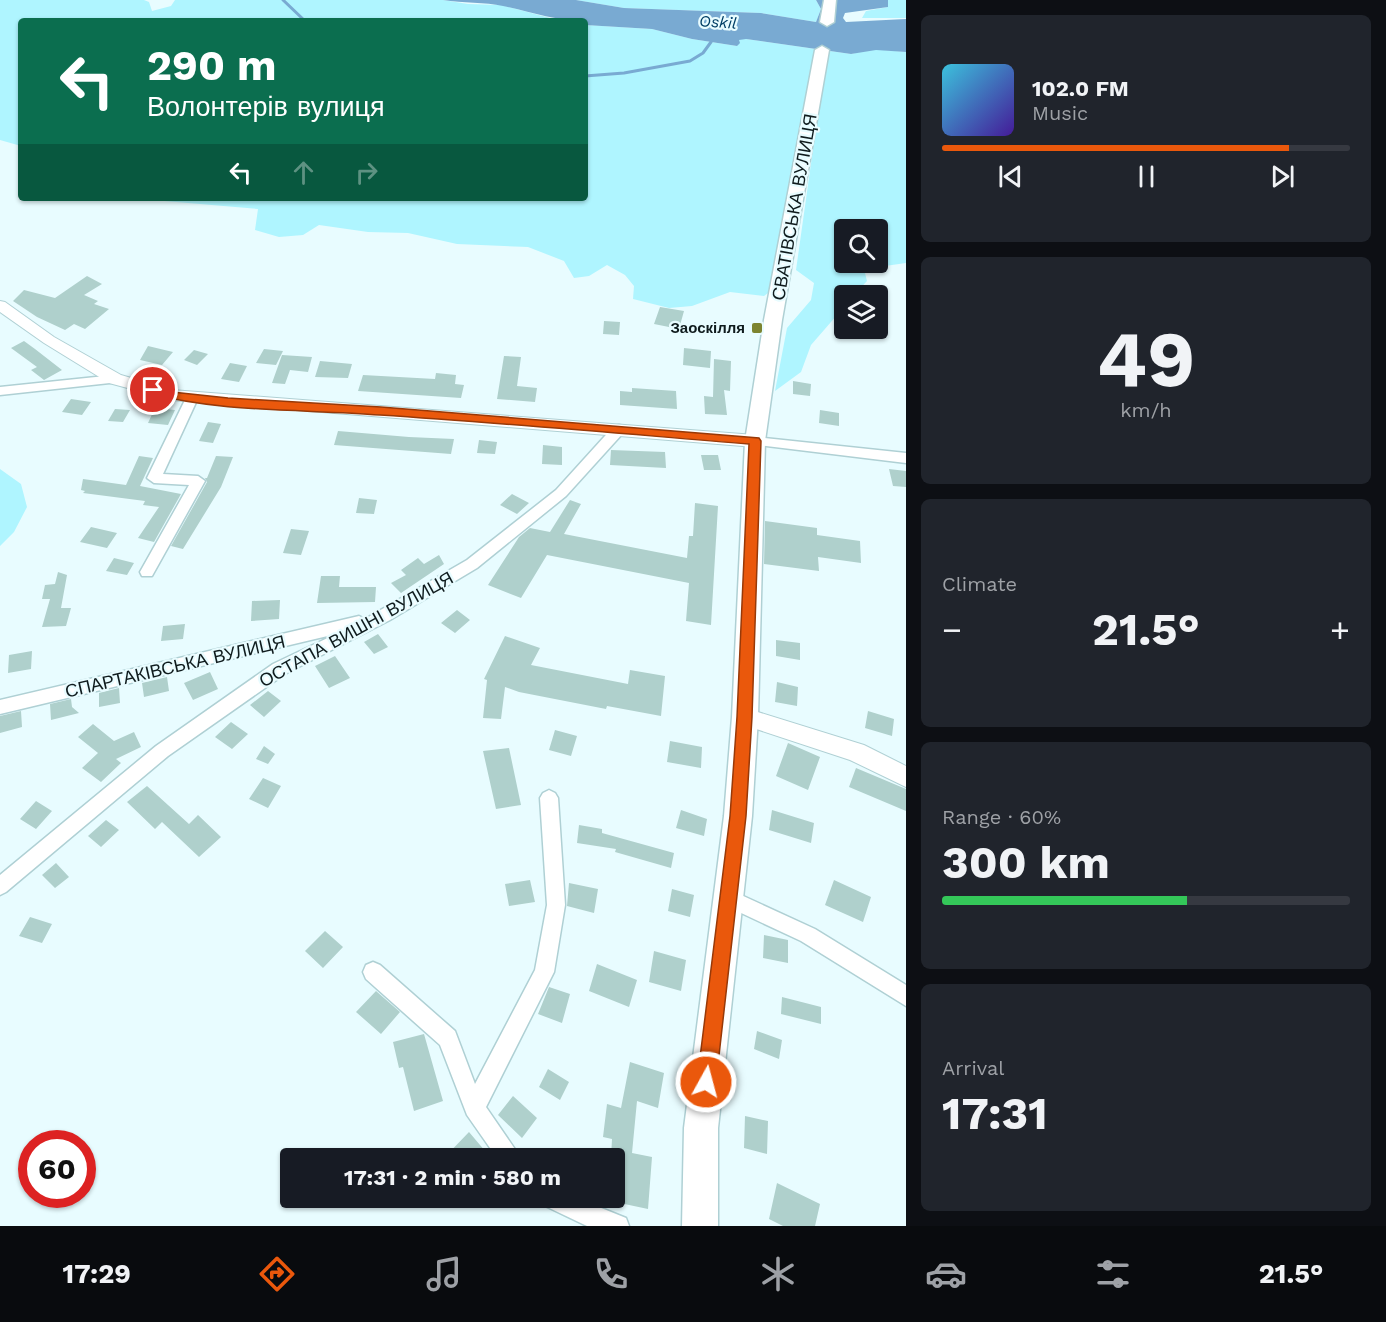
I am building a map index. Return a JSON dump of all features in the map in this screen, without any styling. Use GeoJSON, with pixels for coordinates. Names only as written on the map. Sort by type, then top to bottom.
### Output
{"type":"FeatureCollection","features":[{"type":"Feature","properties":{"kind":"main road"},"geometry":{"type":"LineString","coordinates":[[827,21],[830,0]]}},
{"type":"Feature","properties":{"kind":"main road","name":"СВАТІВСЬКА ВУЛИЦЯ"},"geometry":{"type":"LineString","coordinates":[[700,1226],[701,1128],[738,816],[745,717],[755,441],[773,320],[822,50]]}},
{"type":"Feature","properties":{"kind":"street"},"geometry":{"type":"LineString","coordinates":[[0,305],[49,340],[115,379],[172,395],[619,429],[906,458]]}},
{"type":"Feature","properties":{"kind":"street"},"geometry":{"type":"LineString","coordinates":[[0,391],[115,379]]}},
{"type":"Feature","properties":{"kind":"street"},"geometry":{"type":"LineString","coordinates":[[147,572],[198,481],[154,478],[192,398]]}},
{"type":"Feature","properties":{"kind":"street","name":"ОСТАПА ВИШНІ ВУЛИЦЯ"},"geometry":{"type":"LineString","coordinates":[[0,886],[162,751],[279,669],[386,616],[481,557],[561,493],[619,429]]}},
{"type":"Feature","properties":{"kind":"street","name":"СПАРТАКІВСЬКА ВУЛИЦЯ"},"geometry":{"type":"LineString","coordinates":[[0,707],[386,616]]}},
{"type":"Feature","properties":{"kind":"street"},"geometry":{"type":"LineString","coordinates":[[745,717],[856,752],[906,777]]}},
{"type":"Feature","properties":{"kind":"street"},"geometry":{"type":"LineString","coordinates":[[474,1108],[544,972],[556,905],[549,798]]}},
{"type":"Feature","properties":{"kind":"street"},"geometry":{"type":"LineString","coordinates":[[728,898],[808,935],[906,996]]}},
{"type":"Feature","properties":{"kind":"street"},"geometry":{"type":"LineString","coordinates":[[373,972],[448,1038],[474,1108],[503,1148]]}},
{"type":"Feature","properties":{"kind":"street"},"geometry":{"type":"LineString","coordinates":[[573,1208],[618,1226]]}},
{"type":"Feature","properties":{"kind":"shaded area"},"geometry":{"type":"Polygon","coordinates":[[[0,0],[144,0],[149,2],[152,11],[171,6],[175,0],[443,0],[468,4],[501,5],[550,18],[18,18],[18,145],[0,140],[0,0]]]}},
{"type":"Feature","properties":{"kind":"shaded area"},"geometry":{"type":"Polygon","coordinates":[[[576,0],[816,0],[821,9],[816,22],[761,13],[624,8],[576,0]]]}},
{"type":"Feature","properties":{"kind":"shaded area"},"geometry":{"type":"Polygon","coordinates":[[[888,0],[906,0],[906,18],[862,18],[866,11],[888,7],[888,0]]]}},
{"type":"Feature","properties":{"kind":"shaded area"},"geometry":{"type":"Polygon","coordinates":[[[588,25],[652,29],[692,39],[737,46],[739,39],[746,39],[851,54],[873,49],[906,52],[906,263],[888,266],[888,219],[834,219],[834,273],[865,273],[867,281],[863,285],[834,285],[834,319],[811,345],[801,372],[775,391],[787,328],[811,300],[814,283],[796,270],[829,53],[819,51],[776,287],[764,296],[730,292],[692,306],[669,308],[633,299],[634,286],[625,275],[607,265],[589,276],[574,278],[564,261],[528,247],[457,244],[408,233],[368,232],[319,225],[303,235],[279,237],[255,230],[258,209],[164,201],[588,201],[588,25]]]}},
{"type":"Feature","properties":{"kind":"shaded area"},"geometry":{"type":"Polygon","coordinates":[[[0,469],[21,484],[27,507],[14,532],[0,546],[0,469]]]}},
{"type":"Feature","properties":{"kind":"water","name":"Oskil"},"geometry":{"type":"Polygon","coordinates":[[[443,0],[576,0],[624,8],[761,13],[816,22],[821,9],[816,0],[888,0],[888,7],[845,13],[843,18],[846,22],[906,19],[906,52],[876,50],[851,54],[746,39],[739,40],[740,43],[737,46],[692,39],[652,29],[588,25],[588,18],[554,18],[496,5],[443,0]]]}},
{"type":"Feature","properties":{"kind":"building"},"geometry":{"type":"Polygon","coordinates":[[[87,276],[102,284],[84,295],[98,301],[94,304],[109,309],[85,329],[74,324],[65,330],[37,317],[13,301],[24,290],[55,298],[87,276]]]}},
{"type":"Feature","properties":{"kind":"building"},"geometry":{"type":"Polygon","coordinates":[[[660,307],[684,311],[679,329],[654,324],[660,307]]]}},
{"type":"Feature","properties":{"kind":"building"},"geometry":{"type":"Polygon","coordinates":[[[604,321],[620,322],[619,335],[603,334],[604,321]]]}},
{"type":"Feature","properties":{"kind":"building"},"geometry":{"type":"Polygon","coordinates":[[[24,341],[62,370],[44,380],[31,370],[37,367],[11,348],[24,341]]]}},
{"type":"Feature","properties":{"kind":"building"},"geometry":{"type":"Polygon","coordinates":[[[148,346],[173,352],[162,365],[140,360],[148,346]]]}},
{"type":"Feature","properties":{"kind":"building"},"geometry":{"type":"Polygon","coordinates":[[[684,348],[711,351],[710,368],[683,365],[684,348]]]}},
{"type":"Feature","properties":{"kind":"building"},"geometry":{"type":"Polygon","coordinates":[[[264,349],[283,351],[276,365],[256,363],[264,349]]]}},
{"type":"Feature","properties":{"kind":"building"},"geometry":{"type":"Polygon","coordinates":[[[194,350],[208,354],[197,365],[184,360],[194,350]]]}},
{"type":"Feature","properties":{"kind":"building"},"geometry":{"type":"Polygon","coordinates":[[[282,355],[312,357],[308,372],[290,370],[285,384],[272,383],[282,355]]]}},
{"type":"Feature","properties":{"kind":"building"},"geometry":{"type":"Polygon","coordinates":[[[504,356],[521,357],[517,386],[537,388],[535,402],[497,399],[504,356]]]}},
{"type":"Feature","properties":{"kind":"building"},"geometry":{"type":"Polygon","coordinates":[[[714,359],[731,361],[730,391],[724,390],[727,415],[705,414],[704,396],[713,397],[714,359]]]}},
{"type":"Feature","properties":{"kind":"building"},"geometry":{"type":"Polygon","coordinates":[[[320,361],[352,364],[348,378],[315,377],[320,361]]]}},
{"type":"Feature","properties":{"kind":"building"},"geometry":{"type":"Polygon","coordinates":[[[230,363],[247,366],[239,382],[221,379],[230,363]]]}},
{"type":"Feature","properties":{"kind":"building"},"geometry":{"type":"Polygon","coordinates":[[[436,373],[456,375],[455,384],[464,385],[461,398],[358,391],[363,375],[435,379],[436,373]]]}},
{"type":"Feature","properties":{"kind":"building"},"geometry":{"type":"Polygon","coordinates":[[[793,381],[811,384],[810,396],[793,394],[793,381]]]}},
{"type":"Feature","properties":{"kind":"building"},"geometry":{"type":"Polygon","coordinates":[[[632,388],[676,391],[677,409],[620,405],[620,391],[632,392],[632,388]]]}},
{"type":"Feature","properties":{"kind":"building"},"geometry":{"type":"Polygon","coordinates":[[[71,399],[91,402],[82,415],[62,412],[71,399]]]}},
{"type":"Feature","properties":{"kind":"building"},"geometry":{"type":"Polygon","coordinates":[[[155,408],[175,410],[168,425],[148,423],[155,408]]]}},
{"type":"Feature","properties":{"kind":"building"},"geometry":{"type":"Polygon","coordinates":[[[115,409],[130,410],[123,422],[108,421],[115,409]]]}},
{"type":"Feature","properties":{"kind":"building"},"geometry":{"type":"Polygon","coordinates":[[[820,410],[839,413],[839,426],[819,423],[820,410]]]}},
{"type":"Feature","properties":{"kind":"building"},"geometry":{"type":"Polygon","coordinates":[[[208,422],[221,424],[213,443],[199,441],[208,422]]]}},
{"type":"Feature","properties":{"kind":"building"},"geometry":{"type":"Polygon","coordinates":[[[338,431],[454,439],[451,454],[334,445],[338,431]]]}},
{"type":"Feature","properties":{"kind":"building"},"geometry":{"type":"Polygon","coordinates":[[[479,440],[497,442],[495,454],[477,453],[479,440]]]}},
{"type":"Feature","properties":{"kind":"building"},"geometry":{"type":"Polygon","coordinates":[[[543,445],[562,447],[562,465],[542,464],[543,445]]]}},
{"type":"Feature","properties":{"kind":"building"},"geometry":{"type":"Polygon","coordinates":[[[611,450],[665,452],[666,468],[610,465],[611,450]]]}},
{"type":"Feature","properties":{"kind":"building"},"geometry":{"type":"Polygon","coordinates":[[[701,455],[718,455],[721,470],[704,470],[701,455]]]}},
{"type":"Feature","properties":{"kind":"building"},"geometry":{"type":"Polygon","coordinates":[[[139,456],[153,458],[140,486],[181,494],[154,542],[138,538],[159,507],[143,505],[145,501],[83,493],[85,491],[81,490],[83,479],[126,485],[139,456]]]}},
{"type":"Feature","properties":{"kind":"building"},"geometry":{"type":"Polygon","coordinates":[[[216,456],[233,457],[221,487],[183,549],[171,546],[207,482],[205,478],[216,456]]]}},
{"type":"Feature","properties":{"kind":"building"},"geometry":{"type":"Polygon","coordinates":[[[889,469],[906,471],[906,487],[893,486],[889,469]]]}},
{"type":"Feature","properties":{"kind":"building"},"geometry":{"type":"Polygon","coordinates":[[[512,494],[529,503],[517,514],[500,505],[512,494]]]}},
{"type":"Feature","properties":{"kind":"building"},"geometry":{"type":"Polygon","coordinates":[[[359,498],[377,500],[374,514],[356,513],[359,498]]]}},
{"type":"Feature","properties":{"kind":"building"},"geometry":{"type":"Polygon","coordinates":[[[570,500],[581,504],[564,534],[687,558],[689,536],[693,536],[695,503],[718,506],[711,625],[686,621],[689,583],[547,555],[521,598],[488,585],[519,537],[530,528],[550,532],[570,500]]]}},
{"type":"Feature","properties":{"kind":"building"},"geometry":{"type":"Polygon","coordinates":[[[765,521],[817,528],[817,535],[860,541],[861,563],[818,557],[819,571],[764,564],[765,521]]]}},
{"type":"Feature","properties":{"kind":"building"},"geometry":{"type":"Polygon","coordinates":[[[91,527],[117,533],[107,548],[80,542],[91,527]]]}},
{"type":"Feature","properties":{"kind":"building"},"geometry":{"type":"Polygon","coordinates":[[[291,529],[309,531],[301,555],[283,553],[291,529]]]}},
{"type":"Feature","properties":{"kind":"building"},"geometry":{"type":"Polygon","coordinates":[[[439,555],[444,564],[401,593],[391,583],[406,575],[401,570],[418,558],[424,564],[439,555]]]}},
{"type":"Feature","properties":{"kind":"building"},"geometry":{"type":"Polygon","coordinates":[[[114,558],[134,563],[127,575],[106,571],[114,558]]]}},
{"type":"Feature","properties":{"kind":"building"},"geometry":{"type":"Polygon","coordinates":[[[58,572],[67,575],[61,608],[71,608],[66,626],[42,627],[50,599],[42,599],[45,585],[55,584],[58,572]]]}},
{"type":"Feature","properties":{"kind":"building"},"geometry":{"type":"Polygon","coordinates":[[[321,576],[340,576],[339,587],[376,587],[375,602],[317,603],[321,576]]]}},
{"type":"Feature","properties":{"kind":"building"},"geometry":{"type":"Polygon","coordinates":[[[280,600],[279,619],[251,621],[252,601],[280,600]]]}},
{"type":"Feature","properties":{"kind":"building"},"geometry":{"type":"Polygon","coordinates":[[[457,610],[470,620],[455,633],[441,623],[457,610]]]}},
{"type":"Feature","properties":{"kind":"building"},"geometry":{"type":"Polygon","coordinates":[[[185,624],[183,639],[161,641],[163,626],[185,624]]]}},
{"type":"Feature","properties":{"kind":"building"},"geometry":{"type":"Polygon","coordinates":[[[378,634],[388,647],[374,654],[364,642],[378,634]]]}},
{"type":"Feature","properties":{"kind":"building"},"geometry":{"type":"Polygon","coordinates":[[[505,636],[540,648],[531,665],[628,684],[630,670],[665,676],[661,716],[607,706],[606,709],[519,692],[505,687],[501,719],[483,718],[487,680],[484,679],[505,636]]]}},
{"type":"Feature","properties":{"kind":"building"},"geometry":{"type":"Polygon","coordinates":[[[776,640],[800,643],[800,660],[776,656],[776,640]]]}},
{"type":"Feature","properties":{"kind":"building"},"geometry":{"type":"Polygon","coordinates":[[[32,651],[31,669],[8,673],[9,655],[32,651]]]}},
{"type":"Feature","properties":{"kind":"building"},"geometry":{"type":"Polygon","coordinates":[[[335,656],[350,678],[329,688],[315,666],[335,656]]]}},
{"type":"Feature","properties":{"kind":"building"},"geometry":{"type":"Polygon","coordinates":[[[210,672],[218,689],[193,700],[184,683],[210,672]]]}},
{"type":"Feature","properties":{"kind":"building"},"geometry":{"type":"Polygon","coordinates":[[[167,677],[169,691],[144,697],[142,683],[167,677]]]}},
{"type":"Feature","properties":{"kind":"building"},"geometry":{"type":"Polygon","coordinates":[[[777,682],[798,687],[797,706],[775,702],[777,682]]]}},
{"type":"Feature","properties":{"kind":"building"},"geometry":{"type":"Polygon","coordinates":[[[119,688],[120,703],[99,707],[99,693],[119,688]]]}},
{"type":"Feature","properties":{"kind":"building"},"geometry":{"type":"Polygon","coordinates":[[[268,691],[281,701],[264,717],[250,705],[268,691]]]}},
{"type":"Feature","properties":{"kind":"building"},"geometry":{"type":"Polygon","coordinates":[[[71,699],[72,707],[79,713],[51,720],[50,704],[71,699]]]}},
{"type":"Feature","properties":{"kind":"building"},"geometry":{"type":"Polygon","coordinates":[[[21,711],[22,727],[0,733],[0,716],[21,711]]]}},
{"type":"Feature","properties":{"kind":"building"},"geometry":{"type":"Polygon","coordinates":[[[868,711],[894,719],[892,736],[865,728],[868,711]]]}},
{"type":"Feature","properties":{"kind":"building"},"geometry":{"type":"Polygon","coordinates":[[[231,722],[248,734],[232,749],[215,737],[231,722]]]}},
{"type":"Feature","properties":{"kind":"building"},"geometry":{"type":"Polygon","coordinates":[[[93,724],[114,741],[134,732],[141,747],[116,759],[121,763],[101,782],[82,768],[98,753],[78,737],[93,724]]]}},
{"type":"Feature","properties":{"kind":"building"},"geometry":{"type":"Polygon","coordinates":[[[555,730],[577,736],[571,756],[549,750],[555,730]]]}},
{"type":"Feature","properties":{"kind":"building"},"geometry":{"type":"Polygon","coordinates":[[[670,741],[702,747],[701,768],[667,762],[670,741]]]}},
{"type":"Feature","properties":{"kind":"building"},"geometry":{"type":"Polygon","coordinates":[[[788,743],[820,757],[808,790],[776,776],[788,743]]]}},
{"type":"Feature","properties":{"kind":"building"},"geometry":{"type":"Polygon","coordinates":[[[264,746],[275,754],[268,764],[256,759],[264,746]]]}},
{"type":"Feature","properties":{"kind":"building"},"geometry":{"type":"Polygon","coordinates":[[[509,748],[521,805],[496,809],[483,751],[509,748]]]}},
{"type":"Feature","properties":{"kind":"building"},"geometry":{"type":"Polygon","coordinates":[[[856,768],[906,789],[906,811],[849,787],[856,768]]]}},
{"type":"Feature","properties":{"kind":"building"},"geometry":{"type":"Polygon","coordinates":[[[263,778],[281,786],[268,808],[249,799],[263,778]]]}},
{"type":"Feature","properties":{"kind":"building"},"geometry":{"type":"Polygon","coordinates":[[[147,786],[189,824],[198,815],[221,837],[199,857],[162,822],[155,829],[127,802],[147,786]]]}},
{"type":"Feature","properties":{"kind":"building"},"geometry":{"type":"Polygon","coordinates":[[[36,801],[52,811],[36,829],[20,819],[36,801]]]}},
{"type":"Feature","properties":{"kind":"building"},"geometry":{"type":"Polygon","coordinates":[[[681,810],[707,819],[704,836],[676,828],[681,810]]]}},
{"type":"Feature","properties":{"kind":"building"},"geometry":{"type":"Polygon","coordinates":[[[772,810],[814,823],[811,843],[769,830],[772,810]]]}},
{"type":"Feature","properties":{"kind":"building"},"geometry":{"type":"Polygon","coordinates":[[[106,820],[119,830],[101,847],[88,836],[106,820]]]}},
{"type":"Feature","properties":{"kind":"building"},"geometry":{"type":"Polygon","coordinates":[[[579,825],[602,829],[602,833],[674,853],[671,868],[615,852],[616,849],[577,843],[579,825]]]}},
{"type":"Feature","properties":{"kind":"building"},"geometry":{"type":"Polygon","coordinates":[[[56,863],[69,877],[55,888],[42,875],[56,863]]]}},
{"type":"Feature","properties":{"kind":"building"},"geometry":{"type":"Polygon","coordinates":[[[530,880],[535,902],[509,906],[505,884],[530,880]]]}},
{"type":"Feature","properties":{"kind":"building"},"geometry":{"type":"Polygon","coordinates":[[[834,880],[871,897],[863,922],[825,905],[834,880]]]}},
{"type":"Feature","properties":{"kind":"building"},"geometry":{"type":"Polygon","coordinates":[[[569,883],[598,889],[594,913],[567,906],[569,883]]]}},
{"type":"Feature","properties":{"kind":"building"},"geometry":{"type":"Polygon","coordinates":[[[672,889],[694,895],[690,917],[668,911],[672,889]]]}},
{"type":"Feature","properties":{"kind":"building"},"geometry":{"type":"Polygon","coordinates":[[[30,917],[52,924],[42,943],[19,936],[30,917]]]}},
{"type":"Feature","properties":{"kind":"building"},"geometry":{"type":"Polygon","coordinates":[[[325,931],[343,947],[323,968],[305,951],[325,931]]]}},
{"type":"Feature","properties":{"kind":"building"},"geometry":{"type":"Polygon","coordinates":[[[764,935],[788,940],[788,963],[763,958],[764,935]]]}},
{"type":"Feature","properties":{"kind":"building"},"geometry":{"type":"Polygon","coordinates":[[[654,951],[686,960],[681,991],[649,982],[654,951]]]}},
{"type":"Feature","properties":{"kind":"building"},"geometry":{"type":"Polygon","coordinates":[[[597,964],[637,980],[629,1007],[589,991],[597,964]]]}},
{"type":"Feature","properties":{"kind":"building"},"geometry":{"type":"Polygon","coordinates":[[[549,987],[570,994],[562,1023],[538,1014],[549,987]]]}},
{"type":"Feature","properties":{"kind":"building"},"geometry":{"type":"Polygon","coordinates":[[[376,991],[400,1012],[381,1034],[356,1012],[376,991]]]}},
{"type":"Feature","properties":{"kind":"building"},"geometry":{"type":"Polygon","coordinates":[[[782,997],[821,1007],[821,1024],[781,1014],[782,997]]]}},
{"type":"Feature","properties":{"kind":"building"},"geometry":{"type":"Polygon","coordinates":[[[757,1031],[782,1040],[779,1059],[754,1049],[757,1031]]]}},
{"type":"Feature","properties":{"kind":"building"},"geometry":{"type":"Polygon","coordinates":[[[424,1034],[443,1101],[414,1111],[403,1067],[399,1068],[393,1042],[424,1034]]]}},
{"type":"Feature","properties":{"kind":"building"},"geometry":{"type":"Polygon","coordinates":[[[630,1062],[664,1073],[658,1108],[637,1101],[632,1153],[652,1157],[648,1209],[625,1204],[625,1148],[612,1148],[612,1139],[603,1137],[607,1104],[621,1108],[630,1062]]]}},
{"type":"Feature","properties":{"kind":"building"},"geometry":{"type":"Polygon","coordinates":[[[548,1069],[569,1082],[560,1100],[539,1087],[548,1069]]]}},
{"type":"Feature","properties":{"kind":"building"},"geometry":{"type":"Polygon","coordinates":[[[513,1096],[537,1118],[522,1138],[498,1115],[513,1096]]]}},
{"type":"Feature","properties":{"kind":"building"},"geometry":{"type":"Polygon","coordinates":[[[745,1116],[768,1121],[767,1154],[744,1148],[745,1116]]]}},
{"type":"Feature","properties":{"kind":"building"},"geometry":{"type":"Polygon","coordinates":[[[469,1132],[483,1148],[454,1148],[469,1132]]]}},
{"type":"Feature","properties":{"kind":"building"},"geometry":{"type":"Polygon","coordinates":[[[777,1183],[820,1204],[815,1226],[783,1226],[769,1219],[777,1183]]]}},
{"type":"Feature","properties":{"kind":"waterway"},"geometry":{"type":"LineString","coordinates":[[283,0],[302,18]]}},
{"type":"Feature","properties":{"kind":"waterway"},"geometry":{"type":"LineString","coordinates":[[588,76],[624,73],[690,61],[703,53],[711,42]]}},
{"type":"Feature","properties":{"kind":"place","name":"Заоскілля"},"geometry":{"type":"Point","coordinates":[757,328]}},
{"type":"Feature","properties":{"kind":"route"},"geometry":{"type":"LineString","coordinates":[[153,390],[172,395],[228,402],[381,411],[755,441],[745,717],[738,816],[706,1082]]}}]}
